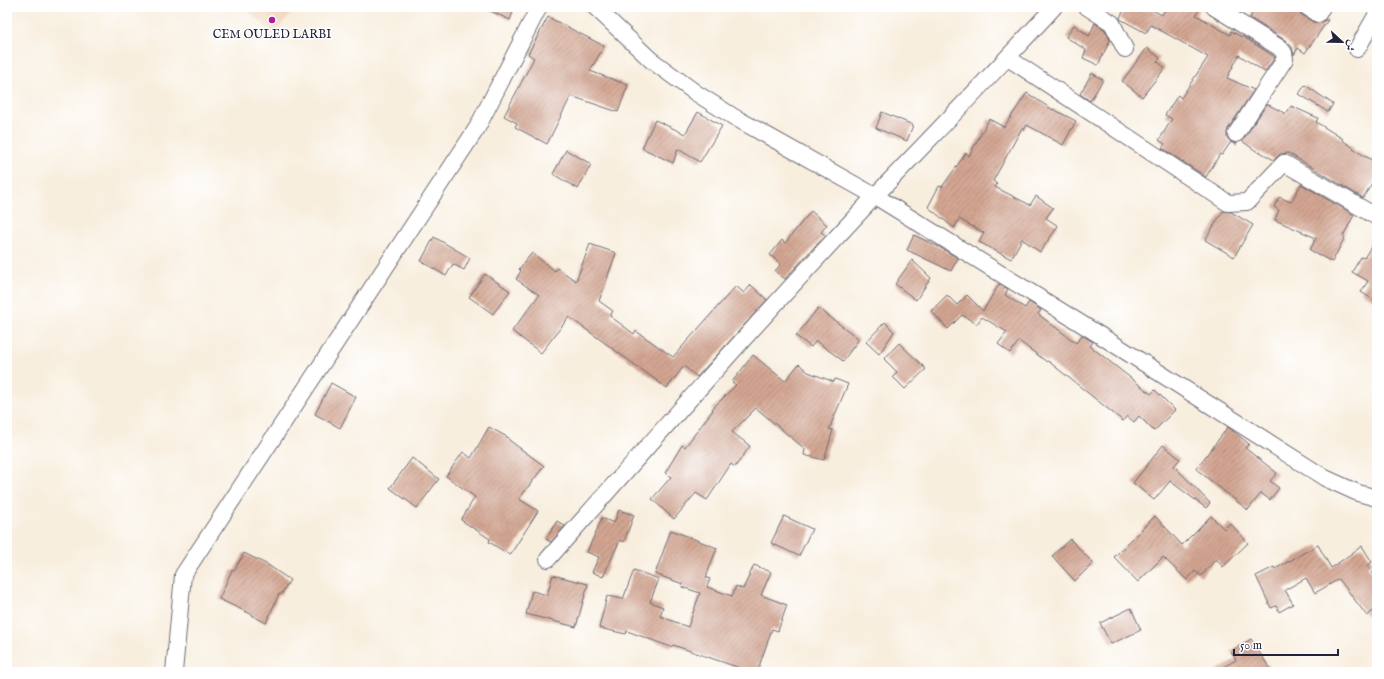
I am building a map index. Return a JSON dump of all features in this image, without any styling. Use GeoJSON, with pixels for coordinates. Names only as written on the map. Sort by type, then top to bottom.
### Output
{"type":"FeatureCollection","features":[{"type":"Feature","properties":{"kind":"street"},"geometry":{"type":"LineString","coordinates":[[174,672],[183,575],[477,128],[539,7]]}},
{"type":"Feature","properties":{"kind":"street"},"geometry":{"type":"LineString","coordinates":[[595,7],[651,60],[696,93],[734,117],[875,196],[1113,343],[1325,478],[1358,493],[1377,498]]}},
{"type":"Feature","properties":{"kind":"street"},"geometry":{"type":"LineString","coordinates":[[548,558],[711,374],[875,196],[1008,58],[1054,7]]}},
{"type":"Feature","properties":{"kind":"street"},"geometry":{"type":"LineString","coordinates":[[1087,7],[1112,23],[1125,49]]}},
{"type":"Feature","properties":{"kind":"street"},"geometry":{"type":"LineString","coordinates":[[1214,7],[1280,48],[1284,53],[1285,59],[1236,134]]}},
{"type":"Feature","properties":{"kind":"street"},"geometry":{"type":"LineString","coordinates":[[1307,7],[1318,14],[1322,7]]}},
{"type":"Feature","properties":{"kind":"street"},"geometry":{"type":"LineString","coordinates":[[1357,49],[1377,14]]}},
{"type":"Feature","properties":{"kind":"street"},"geometry":{"type":"LineString","coordinates":[[1008,58],[1228,203],[1247,202],[1284,163],[1377,217]]}},
{"type":"Feature","properties":{"kind":"shaded area","name":"CEM OULED LARBI"},"geometry":{"type":"Polygon","coordinates":[[[244,7],[296,7],[274,34],[244,7]]]}},
{"type":"Feature","properties":{"kind":"building"},"geometry":{"type":"Polygon","coordinates":[[[482,7],[515,7],[510,20],[482,7]]]}},
{"type":"Feature","properties":{"kind":"building"},"geometry":{"type":"Polygon","coordinates":[[[1125,7],[1147,7],[1162,15],[1167,7],[1201,7],[1196,15],[1230,35],[1231,31],[1242,36],[1275,57],[1265,72],[1239,55],[1227,78],[1254,90],[1228,129],[1227,138],[1231,142],[1222,155],[1220,154],[1206,177],[1162,148],[1165,144],[1159,140],[1172,119],[1165,115],[1178,95],[1181,98],[1208,57],[1151,25],[1146,33],[1120,19],[1125,7]]]}},
{"type":"Feature","properties":{"kind":"building"},"geometry":{"type":"Polygon","coordinates":[[[1255,7],[1298,7],[1299,12],[1302,15],[1313,22],[1318,23],[1328,20],[1305,53],[1298,48],[1294,55],[1292,47],[1285,40],[1250,18],[1255,7]]]}},
{"type":"Feature","properties":{"kind":"building"},"geometry":{"type":"Polygon","coordinates":[[[548,17],[604,46],[590,71],[628,85],[618,112],[571,96],[547,144],[515,127],[517,123],[504,116],[534,58],[528,54],[548,17]]]}},
{"type":"Feature","properties":{"kind":"building"},"geometry":{"type":"Polygon","coordinates":[[[1095,23],[1105,30],[1110,40],[1098,65],[1083,58],[1086,50],[1066,37],[1074,25],[1089,36],[1095,23]]]}},
{"type":"Feature","properties":{"kind":"building"},"geometry":{"type":"Polygon","coordinates":[[[1147,48],[1160,58],[1157,61],[1165,68],[1142,97],[1122,81],[1147,48]]]}},
{"type":"Feature","properties":{"kind":"building"},"geometry":{"type":"Polygon","coordinates":[[[1092,73],[1103,80],[1090,101],[1080,94],[1092,73]]]}},
{"type":"Feature","properties":{"kind":"building"},"geometry":{"type":"Polygon","coordinates":[[[1305,85],[1333,104],[1328,112],[1299,94],[1305,85]]]}},
{"type":"Feature","properties":{"kind":"building"},"geometry":{"type":"Polygon","coordinates":[[[1027,93],[1053,110],[1076,121],[1063,145],[1027,125],[1024,130],[1022,128],[993,181],[997,184],[995,187],[1030,205],[1036,196],[1053,208],[1046,218],[1058,226],[1040,252],[1022,239],[1011,259],[979,242],[984,233],[959,219],[954,228],[928,207],[939,186],[942,187],[966,153],[969,156],[989,119],[1004,127],[1027,93]]]}},
{"type":"Feature","properties":{"kind":"building"},"geometry":{"type":"Polygon","coordinates":[[[1267,104],[1286,114],[1291,106],[1318,118],[1316,122],[1343,139],[1342,140],[1354,148],[1353,149],[1377,163],[1377,175],[1363,198],[1288,153],[1280,154],[1274,160],[1260,152],[1259,153],[1242,141],[1267,104]]]}},
{"type":"Feature","properties":{"kind":"building"},"geometry":{"type":"Polygon","coordinates":[[[698,112],[722,126],[700,162],[678,149],[673,163],[642,148],[655,120],[685,134],[698,112]]]}},
{"type":"Feature","properties":{"kind":"building"},"geometry":{"type":"Polygon","coordinates":[[[882,112],[913,125],[907,141],[876,128],[882,112]]]}},
{"type":"Feature","properties":{"kind":"building"},"geometry":{"type":"Polygon","coordinates":[[[566,150],[591,164],[578,189],[553,174],[566,150]]]}},
{"type":"Feature","properties":{"kind":"building"},"geometry":{"type":"Polygon","coordinates":[[[1301,184],[1354,215],[1332,262],[1310,250],[1316,238],[1275,220],[1279,210],[1274,207],[1279,197],[1291,202],[1301,184]]]}},
{"type":"Feature","properties":{"kind":"building"},"geometry":{"type":"Polygon","coordinates":[[[811,211],[827,225],[821,232],[825,235],[785,279],[775,271],[781,264],[770,255],[782,240],[785,243],[811,211]]]}},
{"type":"Feature","properties":{"kind":"building"},"geometry":{"type":"Polygon","coordinates":[[[1223,211],[1231,212],[1253,225],[1234,257],[1205,240],[1223,211]]]}},
{"type":"Feature","properties":{"kind":"building"},"geometry":{"type":"Polygon","coordinates":[[[914,235],[958,258],[951,271],[907,250],[914,235]]]}},
{"type":"Feature","properties":{"kind":"building"},"geometry":{"type":"Polygon","coordinates":[[[434,237],[470,258],[464,270],[453,264],[446,276],[421,261],[434,237]]]}},
{"type":"Feature","properties":{"kind":"building"},"geometry":{"type":"Polygon","coordinates":[[[1377,237],[1377,302],[1361,292],[1368,281],[1352,272],[1361,257],[1364,258],[1377,237]]]}},
{"type":"Feature","properties":{"kind":"building"},"geometry":{"type":"Polygon","coordinates":[[[590,244],[616,253],[599,301],[613,311],[610,316],[634,334],[636,331],[673,357],[736,286],[744,293],[751,285],[767,300],[697,377],[684,366],[667,388],[569,317],[541,353],[512,331],[539,295],[516,279],[521,271],[519,269],[532,253],[555,271],[557,268],[576,281],[590,244]]]}},
{"type":"Feature","properties":{"kind":"building"},"geometry":{"type":"Polygon","coordinates":[[[912,260],[931,278],[916,300],[895,284],[912,260]]]}},
{"type":"Feature","properties":{"kind":"building"},"geometry":{"type":"Polygon","coordinates":[[[485,274],[510,291],[493,314],[469,297],[485,274]]]}},
{"type":"Feature","properties":{"kind":"building"},"geometry":{"type":"Polygon","coordinates":[[[999,284],[1008,289],[1005,295],[1025,308],[1029,302],[1041,310],[1038,314],[1076,343],[1082,335],[1093,342],[1090,346],[1151,394],[1155,390],[1175,410],[1154,431],[1139,416],[1134,422],[1127,416],[1123,421],[1048,361],[1047,362],[1019,341],[1010,353],[998,344],[1007,332],[982,317],[977,324],[962,315],[948,329],[931,311],[947,295],[957,305],[967,295],[983,311],[999,284]]]}},
{"type":"Feature","properties":{"kind":"building"},"geometry":{"type":"Polygon","coordinates":[[[818,308],[859,339],[843,361],[816,341],[811,347],[796,336],[818,308]]]}},
{"type":"Feature","properties":{"kind":"building"},"geometry":{"type":"Polygon","coordinates":[[[885,322],[894,332],[879,354],[866,342],[885,322]]]}},
{"type":"Feature","properties":{"kind":"building"},"geometry":{"type":"Polygon","coordinates":[[[899,343],[926,369],[905,389],[893,377],[897,372],[884,359],[899,343]]]}},
{"type":"Feature","properties":{"kind":"building"},"geometry":{"type":"Polygon","coordinates":[[[753,355],[785,381],[799,364],[808,372],[834,382],[835,379],[848,384],[829,429],[833,430],[824,460],[804,455],[805,449],[756,408],[732,432],[750,446],[735,467],[731,464],[707,500],[696,493],[674,519],[652,499],[671,477],[665,473],[682,445],[685,447],[713,410],[712,409],[736,385],[732,382],[753,355]]]}},
{"type":"Feature","properties":{"kind":"building"},"geometry":{"type":"Polygon","coordinates":[[[331,383],[356,397],[340,428],[315,414],[331,383]]]}},
{"type":"Feature","properties":{"kind":"building"},"geometry":{"type":"Polygon","coordinates":[[[489,427],[509,438],[509,440],[544,466],[519,499],[538,511],[510,555],[489,542],[490,539],[461,520],[475,497],[446,476],[463,452],[471,458],[489,427]]]}},
{"type":"Feature","properties":{"kind":"building"},"geometry":{"type":"Polygon","coordinates":[[[1228,427],[1249,444],[1245,448],[1277,473],[1270,481],[1279,488],[1270,500],[1261,493],[1248,510],[1196,469],[1228,427]]]}},
{"type":"Feature","properties":{"kind":"building"},"geometry":{"type":"Polygon","coordinates":[[[1163,445],[1180,459],[1174,466],[1210,503],[1206,508],[1170,481],[1154,500],[1133,483],[1163,445]]]}},
{"type":"Feature","properties":{"kind":"building"},"geometry":{"type":"Polygon","coordinates":[[[412,458],[439,479],[417,508],[390,488],[412,458]]]}},
{"type":"Feature","properties":{"kind":"building"},"geometry":{"type":"Polygon","coordinates":[[[619,510],[634,515],[624,542],[620,540],[603,577],[592,572],[599,557],[587,552],[602,518],[614,523],[619,510]]]}},
{"type":"Feature","properties":{"kind":"building"},"geometry":{"type":"Polygon","coordinates":[[[784,516],[812,529],[799,556],[771,543],[784,516]]]}},
{"type":"Feature","properties":{"kind":"building"},"geometry":{"type":"Polygon","coordinates":[[[1155,516],[1182,545],[1211,516],[1224,529],[1230,523],[1248,543],[1223,567],[1216,559],[1201,576],[1195,571],[1187,580],[1163,557],[1138,582],[1114,557],[1155,516]]]}},
{"type":"Feature","properties":{"kind":"building"},"geometry":{"type":"Polygon","coordinates":[[[557,521],[565,526],[551,542],[546,539],[557,521]]]}},
{"type":"Feature","properties":{"kind":"building"},"geometry":{"type":"Polygon","coordinates":[[[671,530],[717,548],[706,577],[710,579],[707,587],[732,596],[736,586],[743,589],[754,565],[771,572],[761,595],[787,605],[778,631],[772,629],[757,672],[751,672],[673,645],[671,647],[627,631],[626,634],[599,628],[607,596],[623,599],[634,570],[659,579],[650,602],[663,607],[660,616],[688,627],[700,593],[682,587],[683,584],[655,574],[671,530]]]}},
{"type":"Feature","properties":{"kind":"building"},"geometry":{"type":"Polygon","coordinates":[[[1070,539],[1093,563],[1075,581],[1052,556],[1070,539]]]}},
{"type":"Feature","properties":{"kind":"building"},"geometry":{"type":"Polygon","coordinates":[[[1318,545],[1331,568],[1362,546],[1372,562],[1367,566],[1377,578],[1377,608],[1367,616],[1339,579],[1315,593],[1306,578],[1285,590],[1293,604],[1279,612],[1276,606],[1271,608],[1256,576],[1274,567],[1275,569],[1318,545]]]}},
{"type":"Feature","properties":{"kind":"building"},"geometry":{"type":"Polygon","coordinates":[[[244,553],[268,565],[290,580],[281,595],[279,594],[266,623],[253,615],[219,599],[232,570],[234,571],[244,553]]]}},
{"type":"Feature","properties":{"kind":"building"},"geometry":{"type":"Polygon","coordinates":[[[553,575],[588,584],[576,627],[526,614],[532,591],[547,595],[553,575]]]}},
{"type":"Feature","properties":{"kind":"building"},"geometry":{"type":"Polygon","coordinates":[[[1131,608],[1141,630],[1111,644],[1100,623],[1131,608]]]}},
{"type":"Feature","properties":{"kind":"building"},"geometry":{"type":"Polygon","coordinates":[[[1251,639],[1272,672],[1214,672],[1236,660],[1231,651],[1251,639]]]}},
{"type":"Feature","properties":{"kind":"place","name":"CEM OULED LARBI"},"geometry":{"type":"Point","coordinates":[272,20]}}]}
